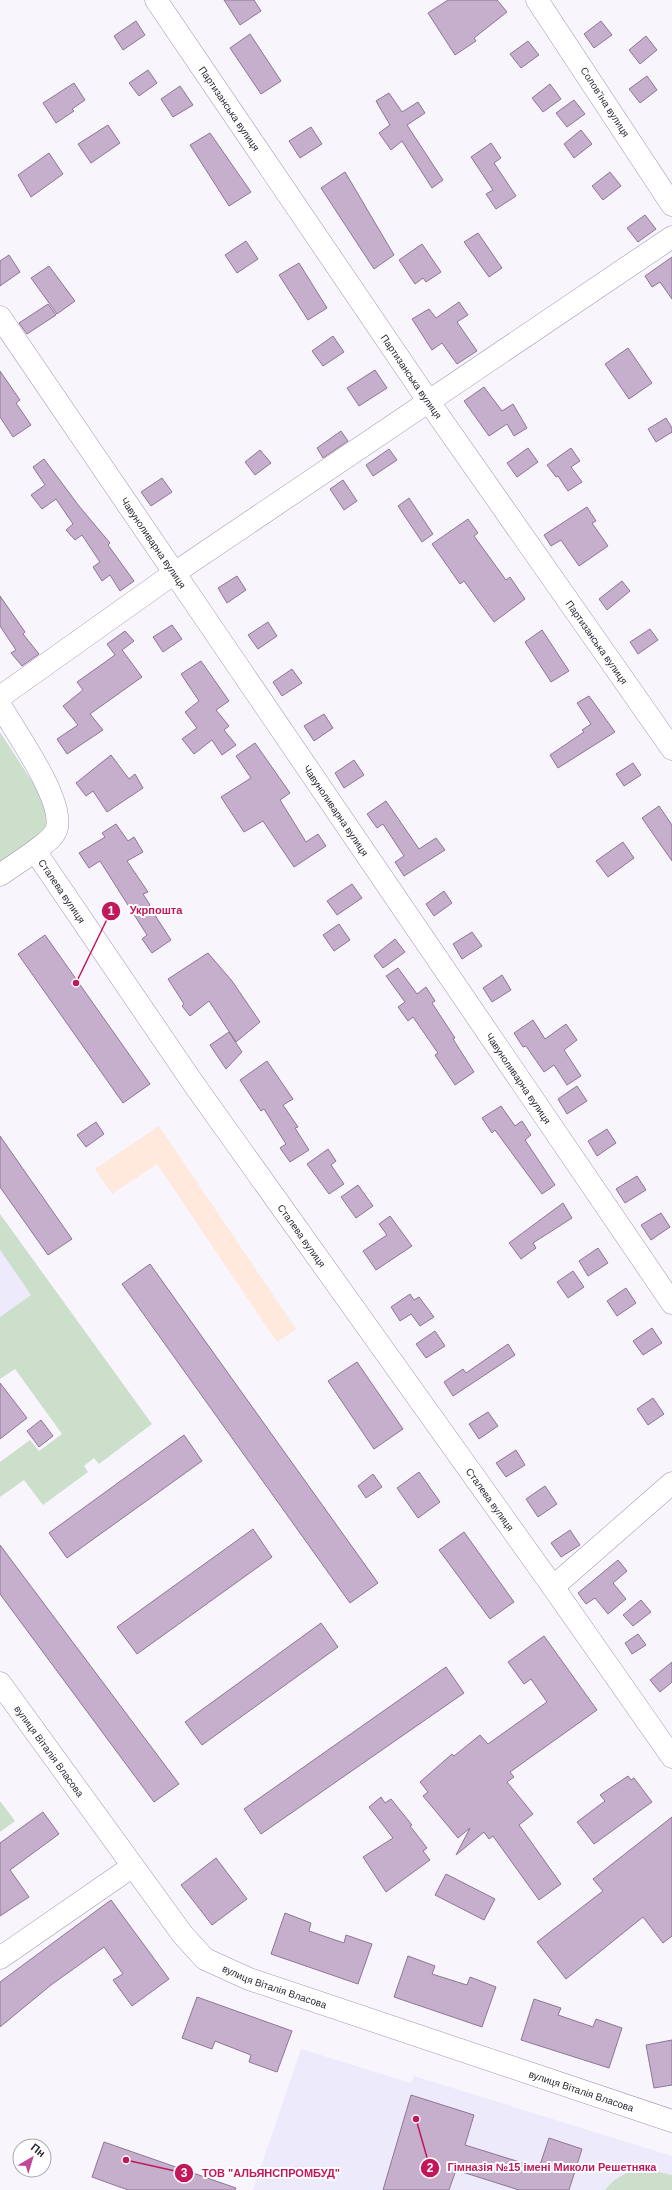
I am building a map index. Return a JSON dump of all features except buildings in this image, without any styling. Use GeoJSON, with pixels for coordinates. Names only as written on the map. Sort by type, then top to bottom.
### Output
{"type":"FeatureCollection","features":[{"type":"Feature","properties":{"kind":"street","name":"Партизанська вулиця"},"geometry":{"type":"LineString","coordinates":[[156,0],[430,402],[672,749]]}},
{"type":"Feature","properties":{"kind":"street","name":"Соловʼїна вулиця"},"geometry":{"type":"LineString","coordinates":[[537,0],[672,204]]}},
{"type":"Feature","properties":{"kind":"street"},"geometry":{"type":"LineString","coordinates":[[0,697],[174,574],[672,237]]}},
{"type":"Feature","properties":{"kind":"street","name":"Чавуноливарна вулиця"},"geometry":{"type":"LineString","coordinates":[[0,317],[672,1303]]}},
{"type":"Feature","properties":{"kind":"street","name":"Сталева вулиця"},"geometry":{"type":"LineString","coordinates":[[0,705],[52,794],[57,810],[57,826],[53,837],[35,851],[194,1083],[553,1587],[672,1757]]}},
{"type":"Feature","properties":{"kind":"street"},"geometry":{"type":"LineString","coordinates":[[0,875],[35,851]]}},
{"type":"Feature","properties":{"kind":"street"},"geometry":{"type":"LineString","coordinates":[[553,1587],[672,1483]]}},
{"type":"Feature","properties":{"kind":"street","name":"вулиця Віталія Власова"},"geometry":{"type":"LineString","coordinates":[[0,1683],[187,1940],[205,1960],[224,1969],[672,2121]]}},
{"type":"Feature","properties":{"kind":"street"},"geometry":{"type":"LineString","coordinates":[[0,1958],[133,1866]]}},
{"type":"Feature","properties":{"kind":"shaded area"},"geometry":{"type":"Polygon","coordinates":[[[159,1126],[296,1329],[277,1342],[157,1164],[112,1194],[95,1169],[159,1126]]]}},
{"type":"Feature","properties":{"kind":"shaded area"},"geometry":{"type":"Polygon","coordinates":[[[0,1250],[31,1295],[0,1317],[0,1250]]]}},
{"type":"Feature","properties":{"kind":"shaded area"},"geometry":{"type":"Polygon","coordinates":[[[301,2049],[411,2083],[414,2076],[672,2156],[672,2190],[253,2190],[301,2049]]]}},
{"type":"Feature","properties":{"kind":"green space"},"geometry":{"type":"Polygon","coordinates":[[[0,732],[46,803],[50,826],[0,866],[0,732]]]}},
{"type":"Feature","properties":{"kind":"green space"},"geometry":{"type":"Polygon","coordinates":[[[0,1214],[152,1424],[99,1464],[94,1458],[84,1466],[88,1472],[43,1505],[24,1480],[0,1497],[0,1462],[30,1440],[39,1451],[62,1434],[15,1369],[0,1379],[0,1317],[31,1295],[0,1250],[0,1214]]]}},
{"type":"Feature","properties":{"kind":"green space"},"geometry":{"type":"Polygon","coordinates":[[[0,1801],[15,1821],[0,1832],[0,1801]]]}},
{"type":"Feature","properties":{"kind":"green space"},"geometry":{"type":"Polygon","coordinates":[[[645,2169],[672,2175],[672,2190],[605,2190],[609,2185],[623,2175],[633,2171],[645,2169]]]}},
{"type":"Feature","properties":{"kind":"place","name":"Укрпошта"},"geometry":{"type":"Point","coordinates":[76,983]}},
{"type":"Feature","properties":{"kind":"place","name":"Гімназія №15 імені Миколи Решетняка"},"geometry":{"type":"Point","coordinates":[416,2119]}},
{"type":"Feature","properties":{"kind":"place","name":"ТОВ \"АЛЬЯНСПРОМБУД\""},"geometry":{"type":"Point","coordinates":[126,2160]}}]}
